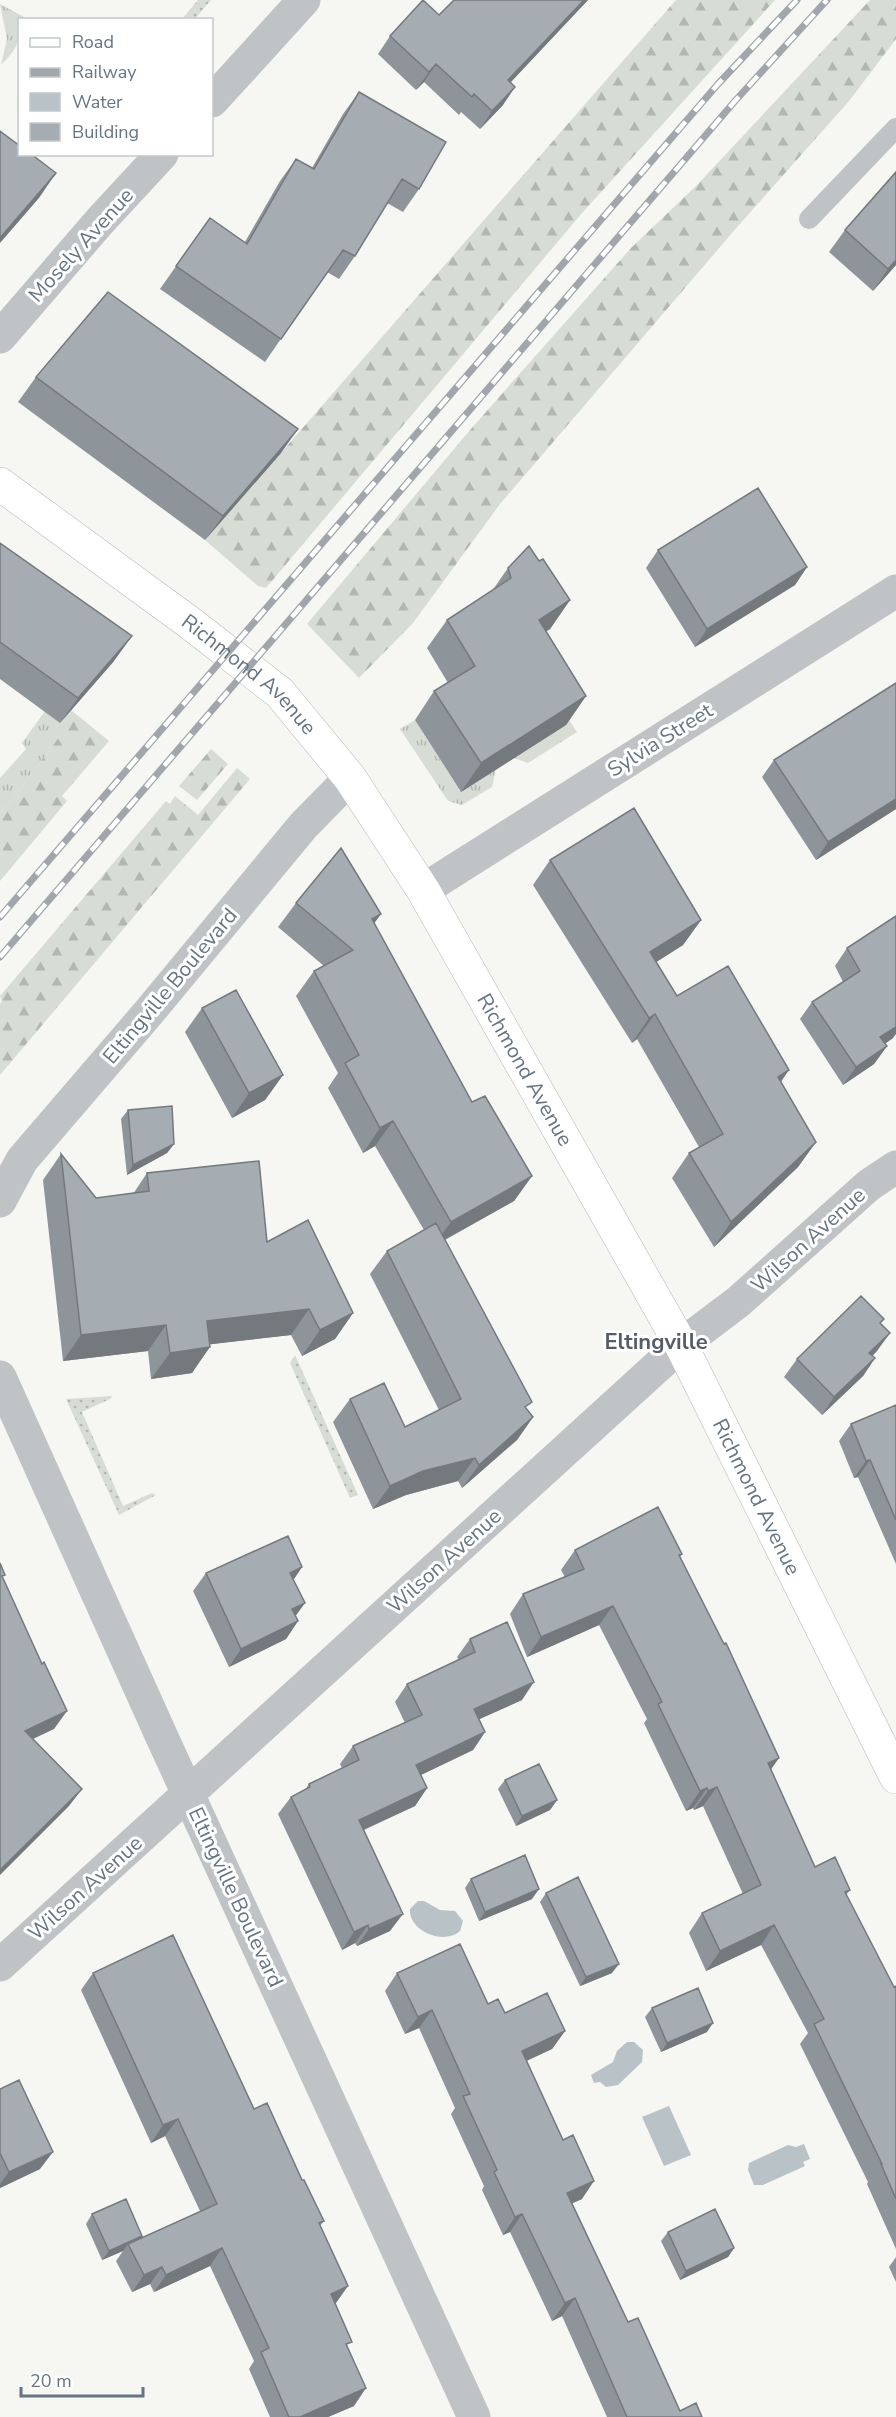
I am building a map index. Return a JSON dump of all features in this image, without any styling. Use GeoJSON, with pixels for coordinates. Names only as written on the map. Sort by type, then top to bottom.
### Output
{"type":"FeatureCollection","features":[{"type":"Feature","properties":{"kind":"main road","name":"Richmond Avenue"},"geometry":{"type":"LineString","coordinates":[[0,484],[180,616],[280,693],[350,778],[423,890],[681,1345],[896,1777]]}},
{"type":"Feature","properties":{"kind":"street"},"geometry":{"type":"LineString","coordinates":[[213,100],[304,0]]}},
{"type":"Feature","properties":{"kind":"street","name":"Mosely Avenue"},"geometry":{"type":"LineString","coordinates":[[0,337],[100,221],[160,156]]}},
{"type":"Feature","properties":{"kind":"street","name":"Sylvia Street"},"geometry":{"type":"LineString","coordinates":[[423,890],[896,591]]}},
{"type":"Feature","properties":{"kind":"street","name":"Eltingville Boulevard"},"geometry":{"type":"LineString","coordinates":[[0,1201],[22,1160],[149,1012],[303,826],[350,778]]}},
{"type":"Feature","properties":{"kind":"street","name":"Wilson Avenue"},"geometry":{"type":"LineString","coordinates":[[0,1965],[681,1345],[738,1302],[869,1185],[896,1167]]}},
{"type":"Feature","properties":{"kind":"street","name":"Eltingville Boulevard"},"geometry":{"type":"LineString","coordinates":[[0,1377],[188,1794],[474,2417]]}},
{"type":"Feature","properties":{"kind":"lane"},"geometry":{"type":"LineString","coordinates":[[809,219],[896,128]]}},
{"type":"Feature","properties":{"kind":"green space"},"geometry":{"type":"Polygon","coordinates":[[[198,0],[211,0],[196,18],[183,18],[198,0]]]}},
{"type":"Feature","properties":{"kind":"green space"},"geometry":{"type":"Polygon","coordinates":[[[676,0],[775,0],[582,213],[266,588],[258,586],[205,540],[676,0]]]}},
{"type":"Feature","properties":{"kind":"green space"},"geometry":{"type":"Polygon","coordinates":[[[870,0],[896,0],[896,39],[849,101],[738,226],[500,504],[413,623],[359,678],[307,624],[470,430],[631,248],[698,184],[870,0]]]}},
{"type":"Feature","properties":{"kind":"green space"},"geometry":{"type":"Polygon","coordinates":[[[0,4],[26,18],[18,18],[17,45],[1,65],[7,39],[0,4]]]}},
{"type":"Feature","properties":{"kind":"green space"},"geometry":{"type":"Polygon","coordinates":[[[71,710],[109,741],[62,796],[67,801],[0,881],[0,811],[11,801],[66,728],[60,723],[71,710]]]}},
{"type":"Feature","properties":{"kind":"green space"},"geometry":{"type":"Polygon","coordinates":[[[45,711],[67,727],[11,801],[0,811],[0,778],[26,749],[22,743],[45,711]]]}},
{"type":"Feature","properties":{"kind":"green space"},"geometry":{"type":"Polygon","coordinates":[[[415,720],[460,791],[496,769],[492,787],[462,805],[448,801],[400,729],[415,720]]]}},
{"type":"Feature","properties":{"kind":"green space"},"geometry":{"type":"Polygon","coordinates":[[[569,720],[577,732],[528,763],[514,758],[569,720]]]}},
{"type":"Feature","properties":{"kind":"green space"},"geometry":{"type":"Polygon","coordinates":[[[211,749],[228,764],[197,800],[179,786],[211,749]]]}},
{"type":"Feature","properties":{"kind":"green space"},"geometry":{"type":"Polygon","coordinates":[[[237,768],[250,779],[0,1075],[0,1004],[2,1001],[0,996],[166,801],[170,804],[175,796],[198,815],[237,768]]]}},
{"type":"Feature","properties":{"kind":"green space"},"geometry":{"type":"Polygon","coordinates":[[[295,1355],[358,1495],[350,1498],[290,1363],[295,1355]]]}},
{"type":"Feature","properties":{"kind":"green space"},"geometry":{"type":"Polygon","coordinates":[[[112,1396],[82,1412],[123,1506],[152,1493],[156,1495],[119,1515],[66,1399],[112,1396]]]}},
{"type":"Feature","properties":{"kind":"water"},"geometry":{"type":"Polygon","coordinates":[[[418,1901],[424,1901],[440,1910],[455,1911],[463,1921],[460,1931],[445,1937],[420,1929],[411,1917],[410,1909],[418,1901]]]}},
{"type":"Feature","properties":{"kind":"water"},"geometry":{"type":"Polygon","coordinates":[[[627,2042],[634,2042],[643,2050],[642,2062],[618,2085],[606,2087],[600,2082],[594,2083],[591,2075],[613,2062],[617,2051],[627,2042]]]}},
{"type":"Feature","properties":{"kind":"water"},"geometry":{"type":"Polygon","coordinates":[[[669,2106],[691,2155],[664,2166],[642,2117],[669,2106]]]}},
{"type":"Feature","properties":{"kind":"water"},"geometry":{"type":"Polygon","coordinates":[[[804,2144],[810,2159],[803,2162],[805,2166],[763,2185],[754,2185],[748,2170],[749,2163],[788,2145],[796,2147],[804,2144]]]}},
{"type":"Feature","properties":{"kind":"building"},"geometry":{"type":"Polygon","coordinates":[[[423,0],[439,15],[454,0],[584,0],[508,80],[515,87],[492,111],[474,94],[472,97],[436,64],[429,72],[390,36],[423,0]]]}},
{"type":"Feature","properties":{"kind":"building"},"geometry":{"type":"Polygon","coordinates":[[[359,92],[446,142],[419,189],[402,179],[355,256],[343,250],[281,339],[176,266],[210,218],[247,244],[296,159],[314,169],[359,92]]]}},
{"type":"Feature","properties":{"kind":"building"},"geometry":{"type":"Polygon","coordinates":[[[0,131],[18,144],[18,156],[34,156],[56,173],[0,238],[0,131]]]}},
{"type":"Feature","properties":{"kind":"building"},"geometry":{"type":"Polygon","coordinates":[[[896,172],[896,260],[888,269],[845,230],[896,172]]]}},
{"type":"Feature","properties":{"kind":"building"},"geometry":{"type":"Polygon","coordinates":[[[108,292],[298,429],[223,516],[36,377],[108,292]]]}},
{"type":"Feature","properties":{"kind":"building"},"geometry":{"type":"Polygon","coordinates":[[[758,488],[807,567],[707,629],[658,550],[758,488]]]}},
{"type":"Feature","properties":{"kind":"building"},"geometry":{"type":"Polygon","coordinates":[[[0,543],[132,636],[78,698],[0,642],[0,543]]]}},
{"type":"Feature","properties":{"kind":"building"},"geometry":{"type":"Polygon","coordinates":[[[529,546],[539,561],[543,559],[570,600],[539,620],[586,696],[481,763],[434,691],[475,666],[447,620],[511,578],[508,568],[529,546]]]}},
{"type":"Feature","properties":{"kind":"building"},"geometry":{"type":"Polygon","coordinates":[[[896,683],[896,799],[828,842],[774,760],[896,683]]]}},
{"type":"Feature","properties":{"kind":"building"},"geometry":{"type":"Polygon","coordinates":[[[634,808],[701,920],[650,952],[677,996],[728,966],[789,1070],[778,1077],[816,1142],[731,1222],[689,1153],[723,1134],[655,1014],[649,1018],[550,860],[634,808]]]}},
{"type":"Feature","properties":{"kind":"building"},"geometry":{"type":"Polygon","coordinates":[[[341,848],[381,914],[372,919],[472,1102],[485,1096],[532,1176],[451,1222],[393,1121],[380,1128],[345,1063],[359,1055],[314,971],[353,950],[296,903],[341,848]]]}},
{"type":"Feature","properties":{"kind":"building"},"geometry":{"type":"Polygon","coordinates":[[[896,916],[896,1027],[880,1037],[887,1046],[856,1067],[812,1002],[860,971],[847,948],[896,916]]]}},
{"type":"Feature","properties":{"kind":"building"},"geometry":{"type":"Polygon","coordinates":[[[236,990],[283,1075],[249,1093],[202,1008],[236,990]]]}},
{"type":"Feature","properties":{"kind":"building"},"geometry":{"type":"Polygon","coordinates":[[[172,1106],[174,1144],[133,1165],[128,1110],[172,1106]]]}},
{"type":"Feature","properties":{"kind":"building"},"geometry":{"type":"Polygon","coordinates":[[[61,1154],[96,1198],[149,1191],[147,1173],[259,1161],[267,1242],[308,1220],[353,1313],[320,1330],[309,1309],[207,1321],[210,1347],[170,1353],[166,1325],[81,1335],[61,1154]]]}},
{"type":"Feature","properties":{"kind":"building"},"geometry":{"type":"Polygon","coordinates":[[[436,1223],[532,1402],[525,1407],[533,1417],[479,1465],[475,1458],[423,1471],[390,1486],[350,1399],[384,1383],[405,1427],[461,1399],[387,1251],[436,1223]]]}},
{"type":"Feature","properties":{"kind":"building"},"geometry":{"type":"Polygon","coordinates":[[[861,1296],[884,1319],[880,1323],[890,1333],[869,1353],[875,1358],[834,1397],[797,1359],[861,1296]]]}},
{"type":"Feature","properties":{"kind":"building"},"geometry":{"type":"Polygon","coordinates":[[[896,1405],[896,1520],[870,1460],[866,1461],[851,1424],[896,1405]]]}},
{"type":"Feature","properties":{"kind":"building"},"geometry":{"type":"Polygon","coordinates":[[[658,1507],[682,1554],[679,1555],[724,1644],[726,1643],[779,1758],[768,1763],[815,1867],[835,1857],[850,1890],[845,1892],[894,1987],[896,1986],[896,2199],[882,2164],[814,2024],[824,2019],[774,1925],[720,1951],[702,1913],[761,1885],[717,1787],[708,1791],[707,1788],[700,1791],[658,1704],[662,1702],[613,1606],[541,1637],[523,1594],[584,1569],[575,1550],[658,1507]]]}},
{"type":"Feature","properties":{"kind":"building"},"geometry":{"type":"Polygon","coordinates":[[[288,1536],[302,1567],[290,1573],[305,1603],[292,1609],[298,1621],[241,1649],[206,1573],[288,1536]]]}},
{"type":"Feature","properties":{"kind":"building"},"geometry":{"type":"Polygon","coordinates":[[[0,1563],[5,1575],[2,1576],[42,1664],[44,1662],[67,1711],[25,1731],[82,1789],[0,1870],[0,1563]]]}},
{"type":"Feature","properties":{"kind":"building"},"geometry":{"type":"Polygon","coordinates":[[[507,1622],[534,1682],[474,1709],[485,1732],[416,1765],[427,1788],[359,1820],[403,1914],[369,1929],[368,1925],[354,1932],[291,1797],[310,1787],[309,1784],[359,1760],[353,1746],[422,1715],[407,1684],[475,1652],[470,1639],[507,1622]]]}},
{"type":"Feature","properties":{"kind":"building"},"geometry":{"type":"Polygon","coordinates":[[[539,1764],[557,1800],[522,1816],[505,1780],[539,1764]]]}},
{"type":"Feature","properties":{"kind":"building"},"geometry":{"type":"Polygon","coordinates":[[[525,1855],[539,1889],[485,1912],[471,1879],[525,1855]]]}},
{"type":"Feature","properties":{"kind":"building"},"geometry":{"type":"Polygon","coordinates":[[[578,1877],[619,1964],[586,1977],[546,1893],[578,1877]]]}},
{"type":"Feature","properties":{"kind":"building"},"geometry":{"type":"Polygon","coordinates":[[[173,1935],[254,2109],[267,2103],[302,2180],[324,2221],[319,2223],[348,2286],[331,2294],[352,2342],[346,2344],[366,2388],[300,2417],[289,2417],[261,2352],[269,2348],[222,2248],[166,2275],[162,2267],[144,2275],[128,2244],[217,2204],[178,2119],[163,2125],[93,1973],[173,1935]]]}},
{"type":"Feature","properties":{"kind":"building"},"geometry":{"type":"Polygon","coordinates":[[[460,1944],[488,2004],[498,1999],[505,2013],[547,1993],[565,2031],[522,2051],[563,2140],[573,2135],[594,2181],[567,2193],[628,2322],[638,2318],[680,2411],[696,2403],[702,2417],[627,2417],[575,2298],[565,2303],[522,2214],[515,2217],[494,2172],[497,2170],[463,2096],[470,2094],[432,2010],[418,2017],[397,1973],[460,1944]]]}},
{"type":"Feature","properties":{"kind":"building"},"geometry":{"type":"Polygon","coordinates":[[[698,1988],[713,2023],[667,2043],[652,2008],[698,1988]]]}},
{"type":"Feature","properties":{"kind":"building"},"geometry":{"type":"Polygon","coordinates":[[[19,2080],[53,2152],[9,2172],[0,2153],[0,2089],[19,2080]]]}},
{"type":"Feature","properties":{"kind":"building"},"geometry":{"type":"Polygon","coordinates":[[[126,2199],[142,2236],[109,2251],[92,2214],[126,2199]]]}},
{"type":"Feature","properties":{"kind":"building"},"geometry":{"type":"Polygon","coordinates":[[[715,2209],[734,2248],[686,2271],[668,2232],[715,2209]]]}},
{"type":"Feature","properties":{"kind":"railway"},"geometry":{"type":"LineString","coordinates":[[0,917],[718,84],[797,0]]}},
{"type":"Feature","properties":{"kind":"railway"},"geometry":{"type":"LineString","coordinates":[[0,957],[735,101],[827,0]]}},
{"type":"Feature","properties":{"kind":"district","name":"Eltingville"},"geometry":{"type":"Point","coordinates":[656,1341]}}]}
